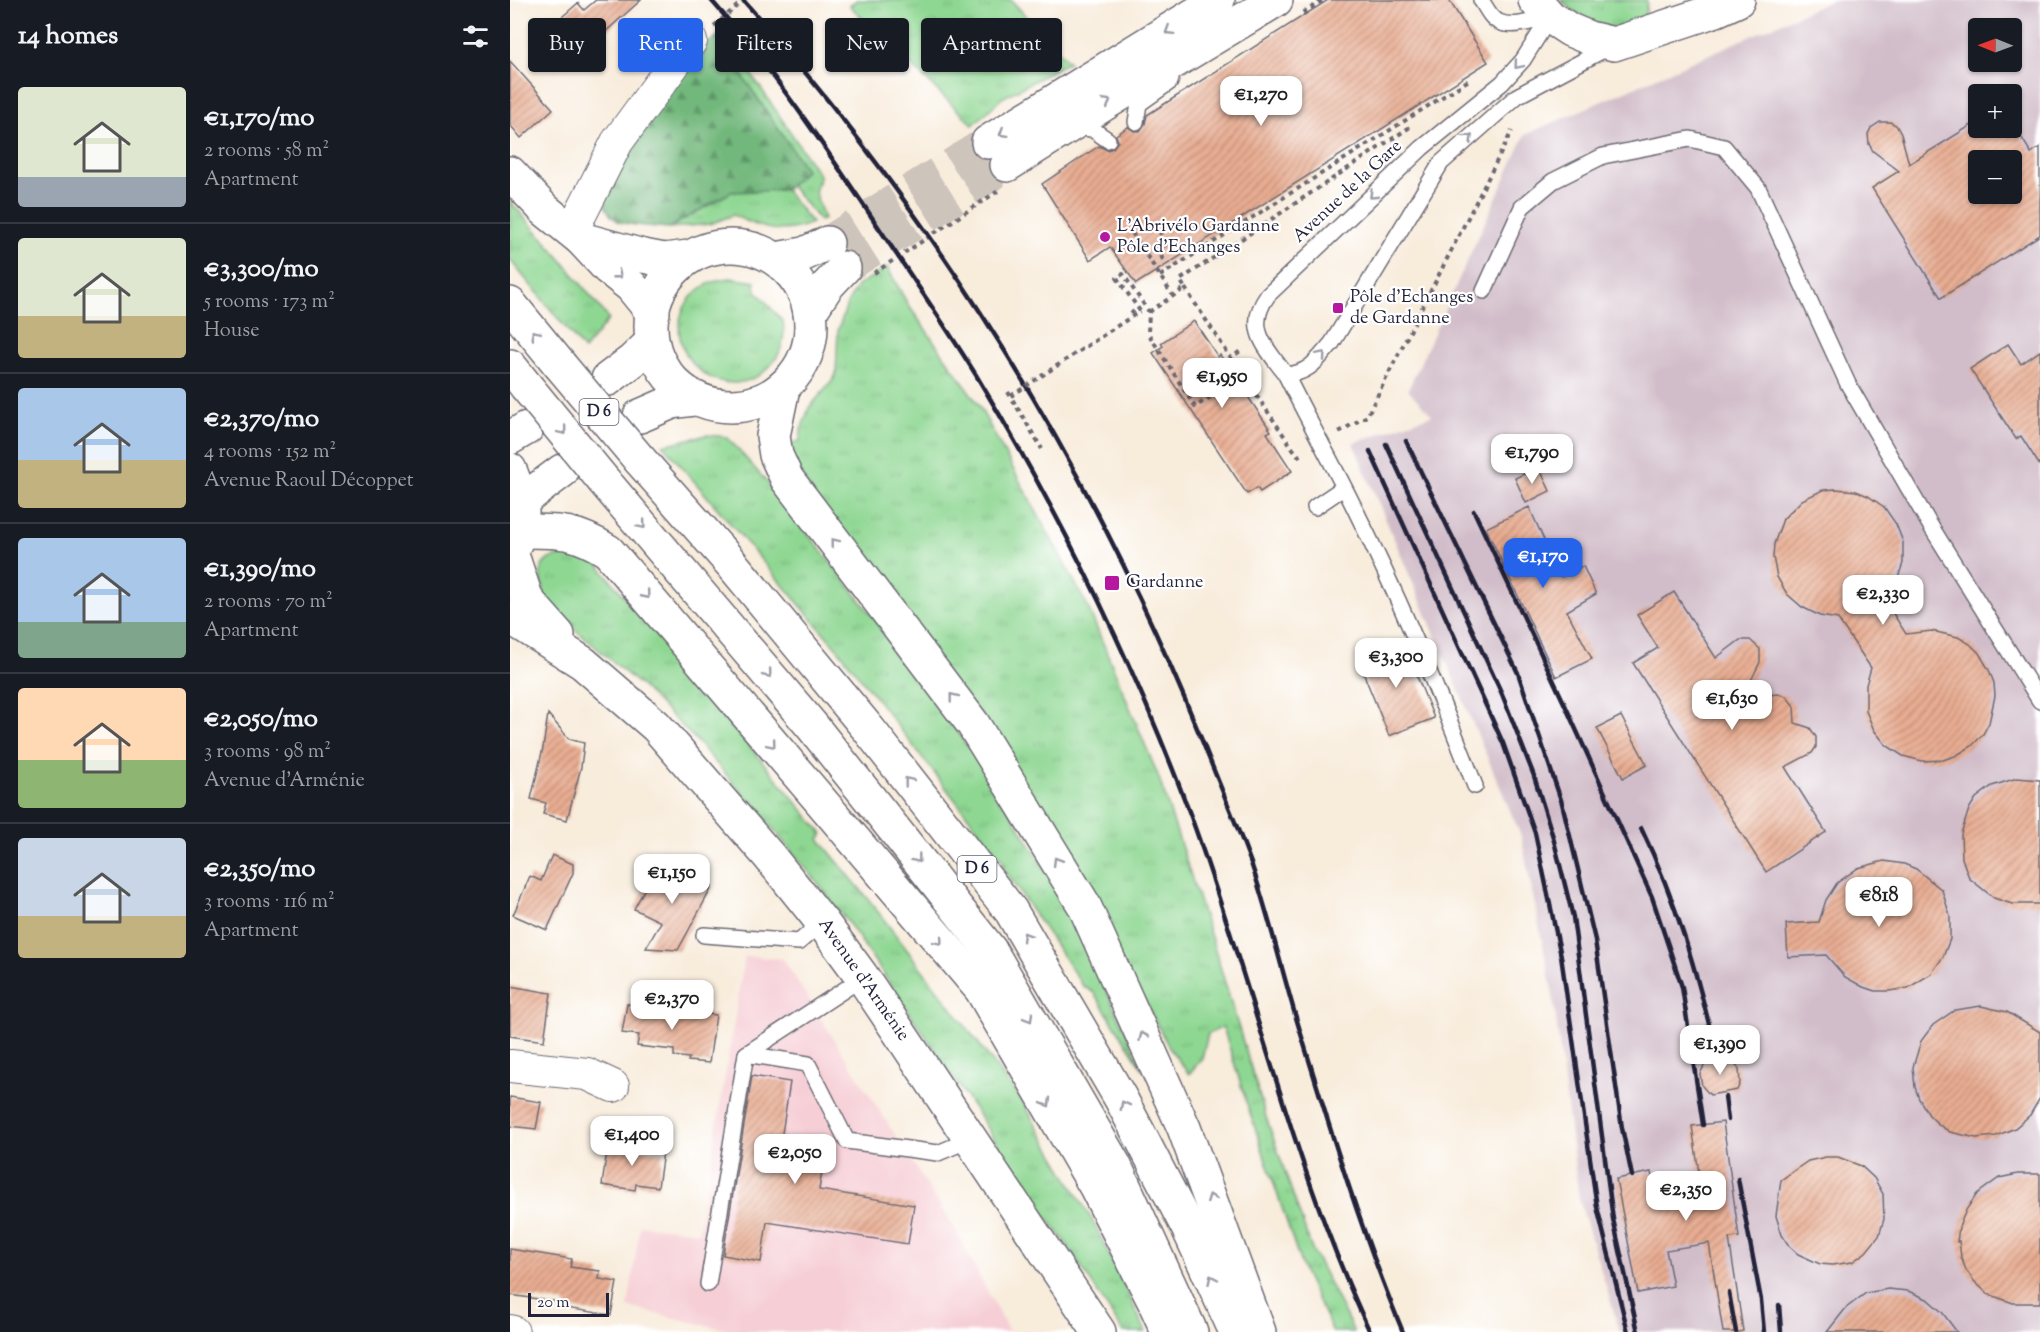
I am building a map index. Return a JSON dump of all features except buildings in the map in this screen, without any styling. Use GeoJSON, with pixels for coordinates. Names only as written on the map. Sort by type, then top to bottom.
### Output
{"type":"FeatureCollection","features":[{"type":"Feature","properties":{"kind":"main road"},"geometry":{"type":"LineString","coordinates":[[1001,164],[1218,0]]}},
{"type":"Feature","properties":{"kind":"main road"},"geometry":{"type":"LineString","coordinates":[[1001,164],[1068,127],[1276,0]]}},
{"type":"Feature","properties":{"kind":"main road"},"geometry":{"type":"LineString","coordinates":[[1543,8],[1570,30],[1589,38],[1614,44],[1664,15],[1716,10],[1738,0]]}},
{"type":"Feature","properties":{"kind":"main road"},"geometry":{"type":"LineString","coordinates":[[510,173],[545,210],[576,235],[608,268],[632,286],[652,327],[660,365],[675,385],[695,399],[725,407],[756,404],[783,388],[801,366],[810,340],[810,312],[798,282],[776,259],[755,249],[733,245],[710,248],[689,257],[664,260],[643,256],[576,235]]}},
{"type":"Feature","properties":{"kind":"main road"},"geometry":{"type":"LineString","coordinates":[[776,259],[804,254],[847,262],[827,286],[810,312]]}},
{"type":"Feature","properties":{"kind":"main road"},"geometry":{"type":"LineString","coordinates":[[608,379],[632,361],[652,327],[662,283],[689,257]]}},
{"type":"Feature","properties":{"kind":"main road","name":"D 6"},"geometry":{"type":"LineString","coordinates":[[510,304],[639,459],[731,563],[833,687],[1011,912],[1121,1099],[1189,1230],[1236,1332]]}},
{"type":"Feature","properties":{"kind":"main road","name":"D 6"},"geometry":{"type":"LineString","coordinates":[[518,376],[812,726],[990,950],[1115,1166],[1191,1332]]}},
{"type":"Feature","properties":{"kind":"main road"},"geometry":{"type":"LineString","coordinates":[[783,388],[773,436],[776,455],[787,479],[973,724],[1084,905],[1184,1128],[1259,1332]]}},
{"type":"Feature","properties":{"kind":"main road"},"geometry":{"type":"LineString","coordinates":[[639,416],[672,402],[695,399]]}},
{"type":"Feature","properties":{"kind":"main road","name":"Avenue d'Arménie"},"geometry":{"type":"LineString","coordinates":[[510,470],[516,534],[527,600],[583,663],[656,726],[769,856],[822,922],[861,975],[1099,1332]]}},
{"type":"Feature","properties":{"kind":"main road"},"geometry":{"type":"LineString","coordinates":[[516,534],[562,471]]}},
{"type":"Feature","properties":{"kind":"main road"},"geometry":{"type":"LineString","coordinates":[[516,534],[560,531],[589,540],[608,551],[981,989],[1096,1187],[1168,1332]]}},
{"type":"Feature","properties":{"kind":"main road","name":"Avenue d'Arménie"},"geometry":{"type":"LineString","coordinates":[[510,617],[583,663]]}},
{"type":"Feature","properties":{"kind":"street"},"geometry":{"type":"LineString","coordinates":[[576,235],[616,142],[668,72]]}},
{"type":"Feature","properties":{"kind":"street"},"geometry":{"type":"LineString","coordinates":[[510,1066],[587,1074],[613,1086]]}},
{"type":"Feature","properties":{"kind":"lane"},"geometry":{"type":"LineString","coordinates":[[1481,0],[1492,17],[1499,23],[1517,24],[1543,8]]}},
{"type":"Feature","properties":{"kind":"lane","name":"Avenue de la Gare"},"geometry":{"type":"LineString","coordinates":[[1260,337],[1257,314],[1268,295],[1422,148],[1502,83],[1522,60],[1543,8]]}},
{"type":"Feature","properties":{"kind":"lane"},"geometry":{"type":"LineString","coordinates":[[1286,375],[1300,374],[1314,364],[1332,343],[1441,164],[1516,96],[1614,44]]}},
{"type":"Feature","properties":{"kind":"lane"},"geometry":{"type":"LineString","coordinates":[[1136,122],[1139,104],[1170,82],[1181,58]]}},
{"type":"Feature","properties":{"kind":"lane"},"geometry":{"type":"LineString","coordinates":[[1068,127],[1092,129],[1108,140]]}},
{"type":"Feature","properties":{"kind":"lane"},"geometry":{"type":"LineString","coordinates":[[1484,291],[1522,207],[1553,181],[1603,156],[1690,139],[1724,147],[1758,188],[1848,384],[1930,525],[2040,702]]}},
{"type":"Feature","properties":{"kind":"lane"},"geometry":{"type":"LineString","coordinates":[[1260,337],[1286,375],[1412,629],[1475,786]]}},
{"type":"Feature","properties":{"kind":"lane"},"geometry":{"type":"LineString","coordinates":[[1315,507],[1343,488]]}},
{"type":"Feature","properties":{"kind":"lane"},"geometry":{"type":"LineString","coordinates":[[704,934],[799,942],[822,922]]}},
{"type":"Feature","properties":{"kind":"lane"},"geometry":{"type":"LineString","coordinates":[[708,1284],[746,1054],[850,986],[861,975]]}},
{"type":"Feature","properties":{"kind":"lane"},"geometry":{"type":"LineString","coordinates":[[746,1054],[808,1064],[847,1141],[938,1153],[957,1145],[969,1136]]}},
{"type":"Feature","properties":{"kind":"path"},"geometry":{"type":"LineString","coordinates":[[703,33],[744,0]]}},
{"type":"Feature","properties":{"kind":"path"},"geometry":{"type":"LineString","coordinates":[[1160,276],[1202,246],[1470,79]]}},
{"type":"Feature","properties":{"kind":"path"},"geometry":{"type":"LineString","coordinates":[[1414,125],[1179,280],[1298,456],[1367,416],[1513,129]]}},
{"type":"Feature","properties":{"kind":"path"},"geometry":{"type":"LineString","coordinates":[[847,262],[1001,164]]}},
{"type":"Feature","properties":{"kind":"path"},"geometry":{"type":"LineString","coordinates":[[1159,231],[1166,242],[1158,249],[1163,260]]}},
{"type":"Feature","properties":{"kind":"path"},"geometry":{"type":"LineString","coordinates":[[1131,233],[1173,296]]}},
{"type":"Feature","properties":{"kind":"path"},"geometry":{"type":"LineString","coordinates":[[1202,246],[1210,259]]}},
{"type":"Feature","properties":{"kind":"path"},"geometry":{"type":"LineString","coordinates":[[1042,449],[1010,394],[1133,313],[1140,311],[1117,278],[1123,274],[1149,312],[1148,333],[1195,407],[1244,376]]}},
{"type":"Feature","properties":{"kind":"path"},"geometry":{"type":"LineString","coordinates":[[1149,312],[1185,288]]}},
{"type":"Feature","properties":{"kind":"path"},"geometry":{"type":"LineString","coordinates":[[1232,358],[1260,337]]}},
{"type":"Feature","properties":{"kind":"shaded area"},"geometry":{"type":"Polygon","coordinates":[[[1833,0],[2040,0],[2040,1332],[1620,1332],[1579,1199],[1553,995],[1521,836],[1353,443],[1432,415],[1408,390],[1525,135],[1833,0]]]}},
{"type":"Feature","properties":{"kind":"shaded area"},"geometry":{"type":"Polygon","coordinates":[[[745,956],[783,959],[952,1224],[1009,1332],[735,1332],[628,1307],[640,1225],[699,1232],[745,956]]]}},
{"type":"Feature","properties":{"kind":"green space"},"geometry":{"type":"Polygon","coordinates":[[[856,0],[1011,0],[1028,18],[921,18],[921,72],[1050,72],[1002,98],[973,125],[909,63],[909,18],[862,18],[850,6],[856,0]]]}},
{"type":"Feature","properties":{"kind":"green space"},"geometry":{"type":"Polygon","coordinates":[[[1560,0],[1647,0],[1646,13],[1638,21],[1622,28],[1613,28],[1593,23],[1560,0]]]}},
{"type":"Feature","properties":{"kind":"green space"},"geometry":{"type":"Polygon","coordinates":[[[715,38],[715,72],[740,72],[806,170],[785,190],[731,192],[669,228],[619,222],[611,216],[605,206],[606,196],[654,115],[684,72],[703,72],[703,47],[715,38]]]}},
{"type":"Feature","properties":{"kind":"green space"},"geometry":{"type":"Polygon","coordinates":[[[1062,55],[1069,62],[1062,66],[1062,55]]]}},
{"type":"Feature","properties":{"kind":"green space"},"geometry":{"type":"Polygon","coordinates":[[[740,72],[750,72],[820,176],[815,192],[824,219],[820,221],[790,185],[806,170],[740,72]]]}},
{"type":"Feature","properties":{"kind":"green space"},"geometry":{"type":"Polygon","coordinates":[[[762,189],[785,190],[812,223],[781,230],[753,224],[733,215],[710,224],[669,228],[731,192],[762,189]]]}},
{"type":"Feature","properties":{"kind":"green space"},"geometry":{"type":"Polygon","coordinates":[[[510,201],[609,319],[584,350],[510,260],[510,201]]]}},
{"type":"Feature","properties":{"kind":"green space"},"geometry":{"type":"Polygon","coordinates":[[[887,267],[909,306],[978,404],[1088,607],[1159,778],[1266,1117],[1311,1247],[1354,1332],[1333,1332],[1303,1270],[1223,1027],[1208,1034],[1202,1058],[1189,1074],[1170,1049],[1145,1002],[812,493],[784,445],[800,441],[801,430],[809,408],[836,374],[838,330],[848,302],[857,286],[887,267]]]}},
{"type":"Feature","properties":{"kind":"green space"},"geometry":{"type":"Polygon","coordinates":[[[730,278],[755,282],[756,292],[783,321],[784,328],[783,342],[775,361],[755,378],[736,383],[718,381],[703,373],[691,362],[683,348],[679,333],[681,317],[687,302],[707,285],[730,278]]]}},
{"type":"Feature","properties":{"kind":"green space"},"geometry":{"type":"Polygon","coordinates":[[[707,435],[727,437],[773,489],[882,628],[985,770],[1064,901],[1144,1071],[1094,993],[1083,986],[1002,866],[1005,864],[841,653],[663,445],[707,435]]]}},
{"type":"Feature","properties":{"kind":"green space"},"geometry":{"type":"Polygon","coordinates":[[[566,544],[594,558],[823,834],[819,839],[869,900],[1021,1099],[1094,1223],[1146,1332],[1123,1332],[1064,1240],[1026,1191],[982,1120],[853,929],[760,813],[693,737],[642,687],[536,596],[544,589],[540,576],[543,565],[551,558],[564,555],[566,544]]]}},
{"type":"Feature","properties":{"kind":"tunnel"},"geometry":{"type":"LineString","coordinates":[[827,243],[988,142]]}},
{"type":"Feature","properties":{"kind":"tunnel"},"geometry":{"type":"LineString","coordinates":[[844,268],[1007,165]]}},
{"type":"Feature","properties":{"kind":"railway"},"geometry":{"type":"LineString","coordinates":[[711,0],[758,56],[802,116],[954,340],[1007,427],[1093,589],[1144,700],[1190,814],[1234,944],[1295,1140],[1342,1269],[1370,1332]]}},
{"type":"Feature","properties":{"kind":"railway"},"geometry":{"type":"LineString","coordinates":[[743,0],[817,87],[887,177],[952,268],[1012,363],[1069,460],[1121,560],[1169,663],[1252,866],[1344,1173],[1403,1332]]}},
{"type":"Feature","properties":{"kind":"railway"},"geometry":{"type":"LineString","coordinates":[[1406,441],[1518,673],[1562,803],[1595,940],[1622,1128],[1632,1176]]}},
{"type":"Feature","properties":{"kind":"railway"},"geometry":{"type":"LineString","coordinates":[[1386,444],[1502,694],[1534,776],[1553,837],[1573,917],[1613,1219],[1638,1332]]}},
{"type":"Feature","properties":{"kind":"railway"},"geometry":{"type":"LineString","coordinates":[[1370,451],[1503,743],[1535,833],[1561,956],[1597,1207],[1628,1332]]}},
{"type":"Feature","properties":{"kind":"railway"},"geometry":{"type":"LineString","coordinates":[[1474,511],[1652,897],[1682,987],[1703,1125]]}},
{"type":"Feature","properties":{"kind":"railway"},"geometry":{"type":"LineString","coordinates":[[1641,828],[1676,912],[1702,997],[1717,1057]]}},
{"type":"Feature","properties":{"kind":"railway"},"geometry":{"type":"LineString","coordinates":[[1725,1097],[1728,1120]]}},
{"type":"Feature","properties":{"kind":"railway"},"geometry":{"type":"LineString","coordinates":[[1738,1179],[1761,1300],[1764,1332]]}},
{"type":"Feature","properties":{"kind":"railway"},"geometry":{"type":"LineString","coordinates":[[1729,1293],[1736,1332]]}},
{"type":"Feature","properties":{"kind":"railway"},"geometry":{"type":"LineString","coordinates":[[1779,1305],[1781,1332]]}},
{"type":"Feature","properties":{"kind":"place","name":"L'Abrivélo Gardanne Pôle d'Echanges"},"geometry":{"type":"Point","coordinates":[1105,237]}},
{"type":"Feature","properties":{"kind":"place","name":"Pôle d'Echanges de Gardanne"},"geometry":{"type":"Point","coordinates":[1338,308]}},
{"type":"Feature","properties":{"kind":"place","name":"Gardanne"},"geometry":{"type":"Point","coordinates":[1112,583]}}]}
